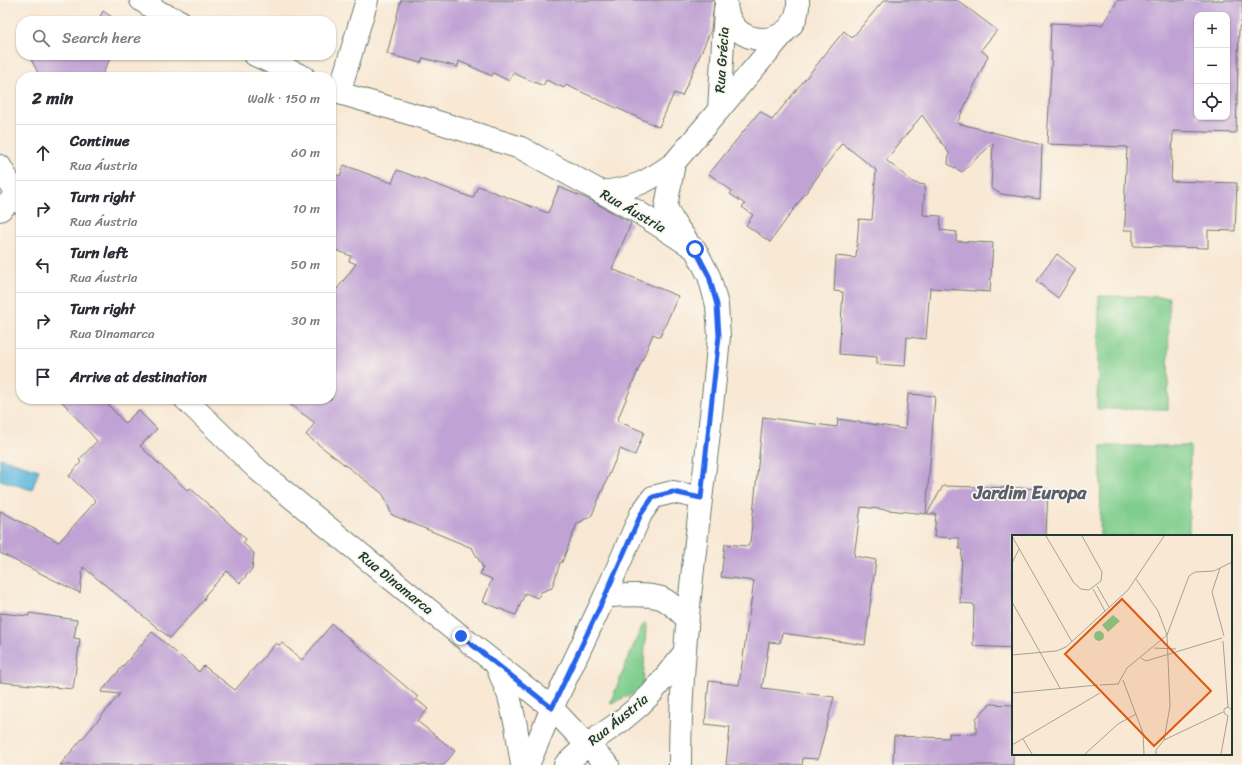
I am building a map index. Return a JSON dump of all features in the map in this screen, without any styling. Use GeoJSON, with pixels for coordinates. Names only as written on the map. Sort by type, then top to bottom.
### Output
{"type":"FeatureCollection","features":[{"type":"Feature","properties":{"kind":"street"},"geometry":{"type":"LineString","coordinates":[[141,0],[159,12],[168,16]]}},
{"type":"Feature","properties":{"kind":"street"},"geometry":{"type":"LineString","coordinates":[[336,88],[367,0]]}},
{"type":"Feature","properties":{"kind":"street","name":"Rua Grécia"},"geometry":{"type":"LineString","coordinates":[[601,192],[623,190],[637,186],[651,180],[674,163],[719,110],[792,17],[811,0]]}},
{"type":"Feature","properties":{"kind":"street"},"geometry":{"type":"LineString","coordinates":[[726,5],[730,21],[737,31],[748,37],[760,40],[772,39],[792,17]]}},
{"type":"Feature","properties":{"kind":"street","name":"Rua Grécia"},"geometry":{"type":"LineString","coordinates":[[719,110],[726,5]]}},
{"type":"Feature","properties":{"kind":"street"},"geometry":{"type":"LineString","coordinates":[[266,60],[293,72]]}},
{"type":"Feature","properties":{"kind":"street","name":"Rua Áustria"},"geometry":{"type":"LineString","coordinates":[[336,91],[521,148],[638,212],[695,249],[709,276],[717,305],[719,336],[687,619],[684,653],[680,765]]}},
{"type":"Feature","properties":{"kind":"street"},"geometry":{"type":"LineString","coordinates":[[674,163],[666,207],[674,223],[695,249]]}},
{"type":"Feature","properties":{"kind":"street"},"geometry":{"type":"LineString","coordinates":[[0,166],[16,194]]}},
{"type":"Feature","properties":{"kind":"street"},"geometry":{"type":"LineString","coordinates":[[0,210],[16,201]]}},
{"type":"Feature","properties":{"kind":"street","name":"Rua Dinamarca"},"geometry":{"type":"LineString","coordinates":[[190,404],[258,470],[461,636],[552,708],[608,765]]}},
{"type":"Feature","properties":{"kind":"street"},"geometry":{"type":"LineString","coordinates":[[528,765],[552,708],[605,596],[641,514],[653,497],[673,492],[701,498]]}},
{"type":"Feature","properties":{"kind":"street"},"geometry":{"type":"LineString","coordinates":[[605,596],[646,596],[661,598],[673,606],[687,619]]}},
{"type":"Feature","properties":{"kind":"street","name":"Rua Áustria"},"geometry":{"type":"LineString","coordinates":[[565,765],[587,745],[622,721],[639,706],[684,653]]}},
{"type":"Feature","properties":{"kind":"street"},"geometry":{"type":"LineString","coordinates":[[496,663],[509,696],[516,726],[522,765]]}},
{"type":"Feature","properties":{"kind":"green space"},"geometry":{"type":"Polygon","coordinates":[[[1099,296],[1169,297],[1168,409],[1097,409],[1099,296]]]}},
{"type":"Feature","properties":{"kind":"green space"},"geometry":{"type":"Polygon","coordinates":[[[1101,446],[1190,446],[1189,535],[1100,535],[1101,446]]]}},
{"type":"Feature","properties":{"kind":"green space"},"geometry":{"type":"Polygon","coordinates":[[[645,623],[643,689],[610,704],[641,627],[645,623]]]}},
{"type":"Feature","properties":{"kind":"water"},"geometry":{"type":"Polygon","coordinates":[[[0,458],[39,470],[32,490],[0,480],[0,458]]]}},
{"type":"Feature","properties":{"kind":"building"},"geometry":{"type":"Polygon","coordinates":[[[401,0],[714,0],[714,4],[711,30],[682,96],[674,93],[659,127],[566,85],[564,88],[546,80],[543,86],[513,73],[509,81],[493,73],[492,76],[459,61],[458,67],[423,58],[421,63],[387,54],[401,0]]]}},
{"type":"Feature","properties":{"kind":"building"},"geometry":{"type":"Polygon","coordinates":[[[884,0],[957,0],[997,30],[981,50],[988,56],[957,123],[1042,145],[1040,199],[1001,194],[991,188],[993,143],[962,172],[948,164],[949,153],[922,115],[886,160],[914,183],[925,185],[923,215],[941,216],[940,230],[957,232],[956,241],[993,243],[990,292],[930,288],[926,339],[907,337],[905,366],[877,364],[877,357],[839,354],[843,292],[834,291],[836,256],[856,258],[859,219],[872,220],[876,170],[842,143],[770,242],[746,225],[753,215],[742,207],[745,204],[730,194],[732,191],[709,174],[760,111],[772,120],[844,31],[852,38],[884,0]]]}},
{"type":"Feature","properties":{"kind":"building"},"geometry":{"type":"Polygon","coordinates":[[[1118,0],[1242,0],[1242,19],[1239,28],[1236,133],[1173,131],[1171,181],[1237,183],[1235,231],[1208,230],[1208,248],[1133,246],[1133,230],[1124,230],[1126,210],[1124,210],[1127,147],[1047,144],[1052,51],[1050,51],[1051,23],[1102,25],[1118,0]]]}},
{"type":"Feature","properties":{"kind":"building"},"geometry":{"type":"Polygon","coordinates":[[[103,11],[110,16],[100,16],[103,11]]]}},
{"type":"Feature","properties":{"kind":"building"},"geometry":{"type":"Polygon","coordinates":[[[32,60],[110,60],[104,72],[38,72],[32,60]]]}},
{"type":"Feature","properties":{"kind":"building"},"geometry":{"type":"Polygon","coordinates":[[[344,165],[392,183],[397,170],[473,198],[478,186],[548,213],[559,187],[590,200],[631,223],[612,269],[678,296],[660,337],[653,334],[617,421],[644,432],[635,455],[620,449],[592,515],[577,524],[562,562],[560,563],[552,588],[541,592],[538,598],[525,593],[516,615],[483,602],[492,579],[480,574],[483,567],[472,548],[392,515],[383,494],[306,435],[315,423],[290,404],[336,404],[336,290],[356,264],[349,261],[351,256],[336,250],[336,175],[340,176],[344,165]]]}},
{"type":"Feature","properties":{"kind":"building"},"geometry":{"type":"Polygon","coordinates":[[[1057,254],[1076,269],[1058,298],[1036,281],[1057,254]]]}},
{"type":"Feature","properties":{"kind":"building"},"geometry":{"type":"Polygon","coordinates":[[[908,394],[935,396],[926,514],[861,507],[854,556],[876,560],[865,645],[782,633],[780,643],[769,642],[762,688],[834,697],[818,759],[803,758],[802,765],[726,765],[730,727],[705,724],[709,681],[739,685],[754,581],[721,577],[725,544],[748,546],[750,543],[763,417],[837,427],[838,419],[905,429],[908,394]]]}},
{"type":"Feature","properties":{"kind":"building"},"geometry":{"type":"Polygon","coordinates":[[[64,404],[108,404],[125,423],[138,410],[157,429],[140,446],[188,491],[190,488],[246,539],[243,543],[254,553],[252,569],[240,583],[227,571],[206,594],[204,600],[170,638],[83,567],[80,593],[0,553],[0,511],[59,542],[96,501],[69,476],[81,462],[79,460],[97,441],[64,404]]]}},
{"type":"Feature","properties":{"kind":"building"},"geometry":{"type":"Polygon","coordinates":[[[943,486],[1048,489],[1046,535],[1012,535],[1012,648],[973,646],[974,604],[960,603],[962,549],[959,549],[959,538],[934,537],[936,514],[927,514],[943,486]]]}},
{"type":"Feature","properties":{"kind":"building"},"geometry":{"type":"Polygon","coordinates":[[[0,613],[29,616],[29,613],[77,620],[74,638],[80,639],[73,689],[0,682],[0,613]]]}},
{"type":"Feature","properties":{"kind":"building"},"geometry":{"type":"Polygon","coordinates":[[[332,624],[418,697],[416,699],[428,709],[417,721],[455,751],[444,765],[60,765],[120,694],[101,692],[152,632],[199,672],[204,666],[235,690],[276,643],[279,645],[282,643],[302,660],[332,624]]]}},
{"type":"Feature","properties":{"kind":"building"},"geometry":{"type":"Polygon","coordinates":[[[990,704],[1012,705],[1013,765],[893,765],[894,736],[949,738],[949,733],[976,734],[976,718],[990,704]]]}},
{"type":"Feature","properties":{"kind":"district","name":"Jardim Europa"},"geometry":{"type":"Point","coordinates":[1030,493]}},
{"type":"Feature","properties":{"kind":"route"},"geometry":{"type":"LineString","coordinates":[[461,636],[552,708],[605,596],[641,514],[653,497],[673,492],[701,498],[719,336],[717,305],[709,276],[695,249]]}}]}
